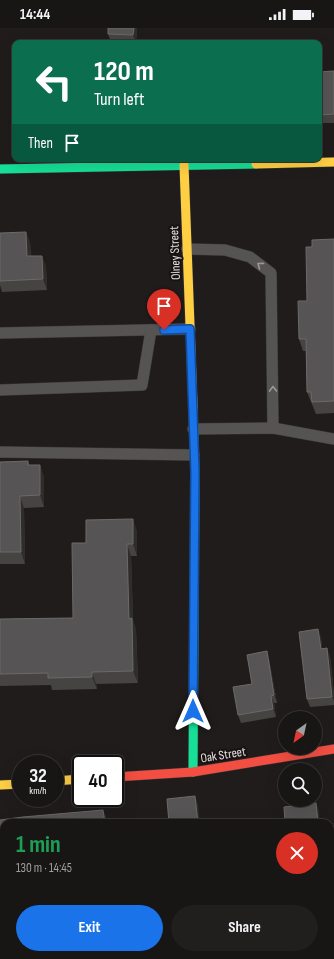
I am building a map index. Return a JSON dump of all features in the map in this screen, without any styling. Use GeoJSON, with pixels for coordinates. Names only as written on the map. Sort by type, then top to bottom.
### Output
{"type":"FeatureCollection","features":[{"type":"Feature","properties":{"kind":"street"},"geometry":{"type":"LineString","coordinates":[[0,170],[334,162]]}},
{"type":"Feature","properties":{"kind":"street","name":"Olney Street"},"geometry":{"type":"LineString","coordinates":[[184,165],[194,455],[193,772]]}},
{"type":"Feature","properties":{"kind":"street","name":"Oak Street"},"geometry":{"type":"LineString","coordinates":[[124,776],[193,772],[334,749]]}},
{"type":"Feature","properties":{"kind":"street"},"geometry":{"type":"LineString","coordinates":[[0,785],[12,784]]}},
{"type":"Feature","properties":{"kind":"lane"},"geometry":{"type":"LineString","coordinates":[[187,249],[225,250],[250,257],[271,273],[273,428]]}},
{"type":"Feature","properties":{"kind":"lane"},"geometry":{"type":"LineString","coordinates":[[0,333],[190,329]]}},
{"type":"Feature","properties":{"kind":"lane"},"geometry":{"type":"LineString","coordinates":[[0,390],[142,385],[151,330]]}},
{"type":"Feature","properties":{"kind":"lane"},"geometry":{"type":"LineString","coordinates":[[193,429],[273,428],[334,439]]}},
{"type":"Feature","properties":{"kind":"lane"},"geometry":{"type":"LineString","coordinates":[[0,452],[194,455]]}},
{"type":"Feature","properties":{"kind":"building"},"geometry":{"type":"Polygon","coordinates":[[[108,28],[134,28],[133,35],[108,34],[108,28]]]}},
{"type":"Feature","properties":{"kind":"building"},"geometry":{"type":"Polygon","coordinates":[[[334,71],[334,114],[322,115],[322,72],[334,71]]]}},
{"type":"Feature","properties":{"kind":"building"},"geometry":{"type":"Polygon","coordinates":[[[26,232],[27,256],[42,256],[43,279],[0,281],[0,233],[26,232]]]}},
{"type":"Feature","properties":{"kind":"building"},"geometry":{"type":"Polygon","coordinates":[[[334,239],[334,401],[312,402],[311,392],[307,392],[306,339],[299,339],[298,301],[307,301],[306,247],[312,247],[312,240],[334,239]]]}},
{"type":"Feature","properties":{"kind":"building"},"geometry":{"type":"Polygon","coordinates":[[[28,461],[28,465],[40,465],[40,495],[20,496],[21,552],[0,552],[0,462],[28,461]]]}},
{"type":"Feature","properties":{"kind":"building"},"geometry":{"type":"Polygon","coordinates":[[[133,519],[133,544],[127,544],[129,619],[132,618],[133,671],[92,672],[92,677],[48,678],[48,673],[0,674],[0,619],[73,618],[72,543],[86,543],[86,520],[133,519]]]}},
{"type":"Feature","properties":{"kind":"building"},"geometry":{"type":"Polygon","coordinates":[[[318,629],[321,649],[327,648],[332,697],[307,699],[299,632],[318,629]]]}},
{"type":"Feature","properties":{"kind":"building"},"geometry":{"type":"Polygon","coordinates":[[[267,651],[274,695],[271,696],[273,709],[238,715],[233,687],[252,684],[247,655],[267,651]]]}},
{"type":"Feature","properties":{"kind":"building"},"geometry":{"type":"Polygon","coordinates":[[[195,796],[198,819],[169,819],[167,799],[195,796]]]}},
{"type":"Feature","properties":{"kind":"building"},"geometry":{"type":"Polygon","coordinates":[[[284,807],[316,807],[318,819],[285,819],[284,807]]]}},
{"type":"Feature","properties":{"kind":"building"},"geometry":{"type":"Polygon","coordinates":[[[103,810],[104,819],[8,819],[103,810]]]}},
{"type":"Feature","properties":{"kind":"traffic: fast"},"geometry":{"type":"LineString","coordinates":[[0,169],[256,164]]}},
{"type":"Feature","properties":{"kind":"traffic: fast"},"geometry":{"type":"LineString","coordinates":[[193,406],[195,473],[193,772]]}},
{"type":"Feature","properties":{"kind":"traffic: slow"},"geometry":{"type":"LineString","coordinates":[[256,164],[334,162]]}},
{"type":"Feature","properties":{"kind":"traffic: slow"},"geometry":{"type":"LineString","coordinates":[[184,165],[193,406]]}},
{"type":"Feature","properties":{"kind":"traffic: slow"},"geometry":{"type":"LineString","coordinates":[[64,780],[72,780]]}},
{"type":"Feature","properties":{"kind":"traffic: slow"},"geometry":{"type":"LineString","coordinates":[[0,785],[12,784]]}},
{"type":"Feature","properties":{"kind":"traffic: jam"},"geometry":{"type":"LineString","coordinates":[[124,776],[193,772],[334,749]]}},
{"type":"Feature","properties":{"kind":"route"},"geometry":{"type":"LineString","coordinates":[[164,330],[190,329],[195,472],[193,711]]}}]}
